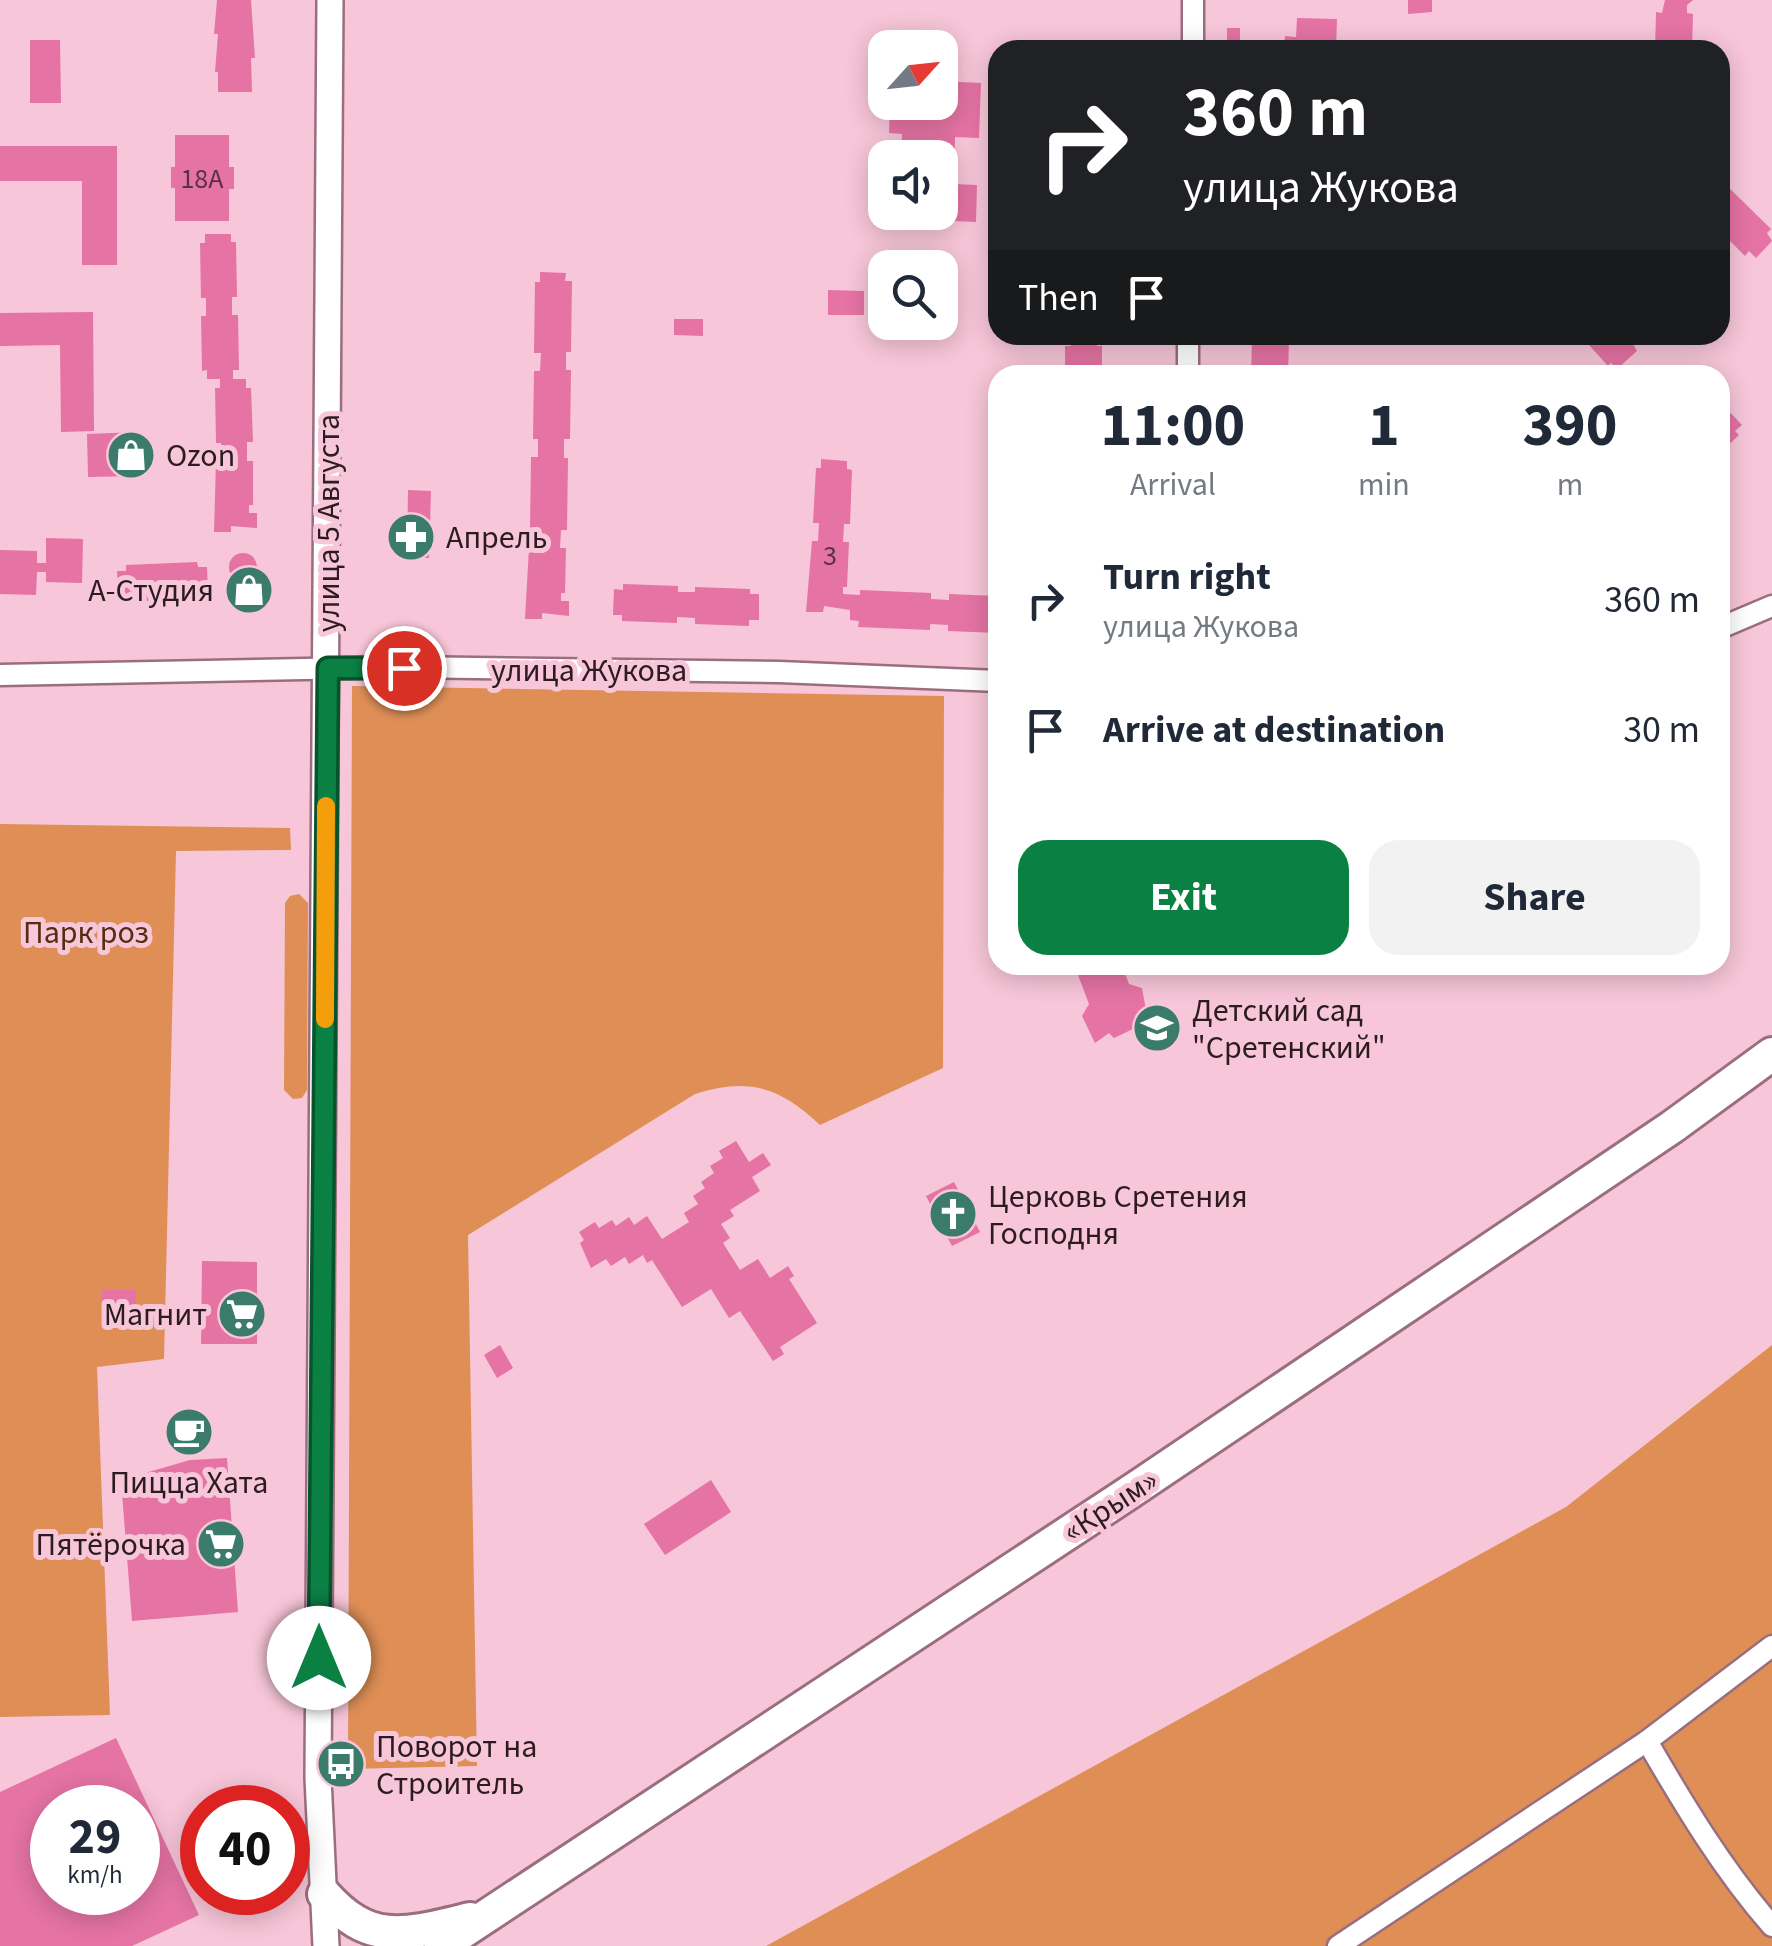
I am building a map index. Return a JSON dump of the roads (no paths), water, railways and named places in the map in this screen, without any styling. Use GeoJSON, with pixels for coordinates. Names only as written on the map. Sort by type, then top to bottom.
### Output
{"type":"FeatureCollection","features":[{"type":"Feature","properties":{"kind":"highway","name":"«Крым»"},"geometry":{"type":"LineString","coordinates":[[441,1946],[1169,1466],[1672,1127],[1772,1054]]}},
{"type":"Feature","properties":{"kind":"highway","name":"«Крым»"},"geometry":{"type":"LineString","coordinates":[[459,1946],[1142,1496],[1678,1135],[1772,1066]]}},
{"type":"Feature","properties":{"kind":"highway"},"geometry":{"type":"LineString","coordinates":[[324,1894],[341,1918],[374,1936],[402,1934],[488,1915]]}},
{"type":"Feature","properties":{"kind":"street","name":"улица 5 Августа"},"geometry":{"type":"LineString","coordinates":[[326,1946],[318,1761],[330,0]]}},
{"type":"Feature","properties":{"kind":"street"},"geometry":{"type":"LineString","coordinates":[[1193,40],[1194,0]]}},
{"type":"Feature","properties":{"kind":"street"},"geometry":{"type":"LineString","coordinates":[[1730,624],[1772,606]]}},
{"type":"Feature","properties":{"kind":"street","name":"улица Жукова"},"geometry":{"type":"LineString","coordinates":[[0,675],[328,668],[779,672],[988,681]]}},
{"type":"Feature","properties":{"kind":"street"},"geometry":{"type":"LineString","coordinates":[[1338,1946],[1646,1741],[1772,1646]]}},
{"type":"Feature","properties":{"kind":"street"},"geometry":{"type":"LineString","coordinates":[[1646,1741],[1746,1896],[1772,1926]]}},
{"type":"Feature","properties":{"kind":"place","name":"Ozon"},"geometry":{"type":"Point","coordinates":[131,455]}},
{"type":"Feature","properties":{"kind":"place","name":"Апрель"},"geometry":{"type":"Point","coordinates":[411,537]}},
{"type":"Feature","properties":{"kind":"place","name":"А-Студия"},"geometry":{"type":"Point","coordinates":[249,590]}},
{"type":"Feature","properties":{"kind":"place","name":"Детский сад \"Сретенский\""},"geometry":{"type":"Point","coordinates":[1157,1028]}},
{"type":"Feature","properties":{"kind":"place","name":"Церковь Сретения Господня"},"geometry":{"type":"Point","coordinates":[953,1214]}},
{"type":"Feature","properties":{"kind":"place","name":"Магнит"},"geometry":{"type":"Point","coordinates":[242,1314]}},
{"type":"Feature","properties":{"kind":"place","name":"Пицца Хата"},"geometry":{"type":"Point","coordinates":[189,1432]}},
{"type":"Feature","properties":{"kind":"place","name":"Пятёрочка"},"geometry":{"type":"Point","coordinates":[221,1544]}},
{"type":"Feature","properties":{"kind":"place","name":"Поворот на Строитель"},"geometry":{"type":"Point","coordinates":[341,1764]}},
{"type":"Feature","properties":{"kind":"park label","name":"Парк роз"},"geometry":{"type":"Point","coordinates":[86,932]}}]}
